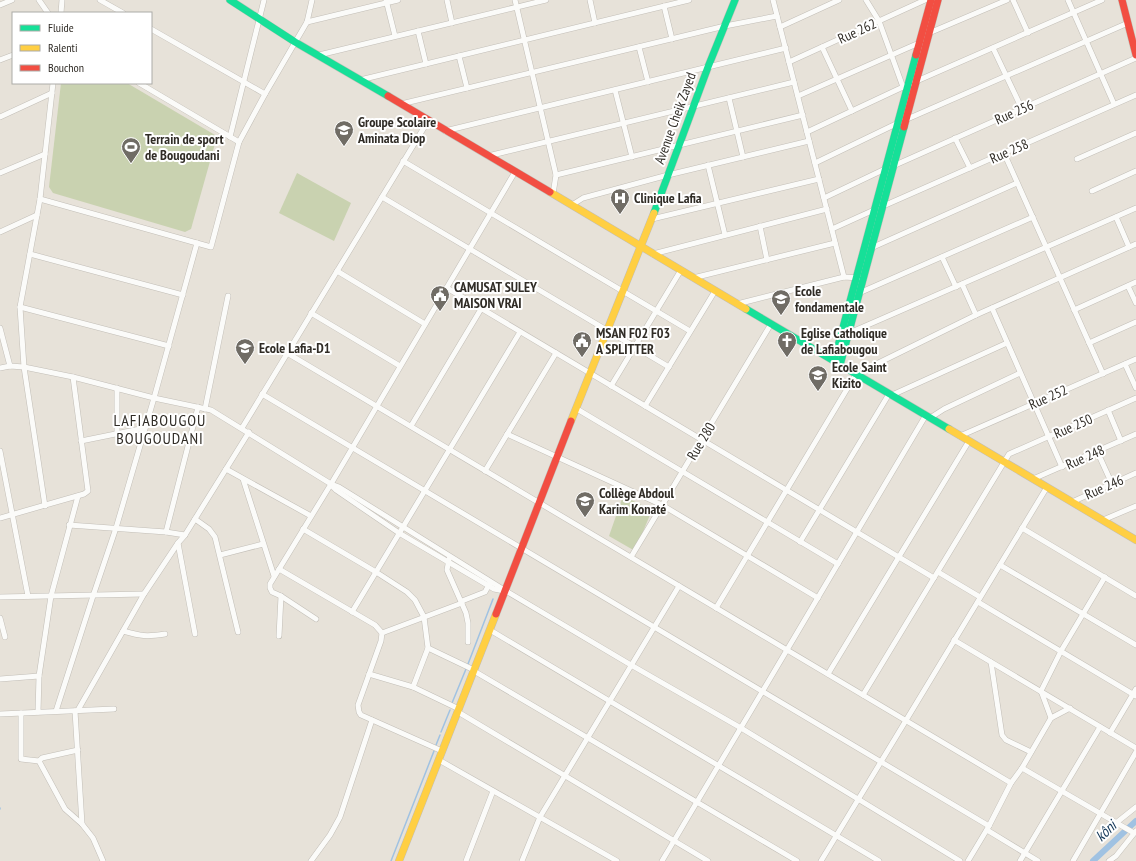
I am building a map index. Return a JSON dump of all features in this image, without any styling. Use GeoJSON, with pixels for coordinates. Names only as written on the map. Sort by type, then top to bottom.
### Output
{"type":"FeatureCollection","features":[{"type":"Feature","properties":{"kind":"street"},"geometry":{"type":"LineString","coordinates":[[0,5],[12,0]]}},
{"type":"Feature","properties":{"kind":"street"},"geometry":{"type":"LineString","coordinates":[[40,0],[47,12]]}},
{"type":"Feature","properties":{"kind":"street"},"geometry":{"type":"LineString","coordinates":[[60,12],[62,0]]}},
{"type":"Feature","properties":{"kind":"street"},"geometry":{"type":"LineString","coordinates":[[100,0],[121,12]]}},
{"type":"Feature","properties":{"kind":"street"},"geometry":{"type":"LineString","coordinates":[[230,0],[295,42],[1136,540]]}},
{"type":"Feature","properties":{"kind":"street"},"geometry":{"type":"LineString","coordinates":[[230,137],[264,0]]}},
{"type":"Feature","properties":{"kind":"street"},"geometry":{"type":"LineString","coordinates":[[40,199],[210,247],[239,142],[306,22],[312,0]]}},
{"type":"Feature","properties":{"kind":"street"},"geometry":{"type":"LineString","coordinates":[[306,22],[386,1],[398,0]]}},
{"type":"Feature","properties":{"kind":"street"},"geometry":{"type":"LineString","coordinates":[[447,0],[452,23]]}},
{"type":"Feature","properties":{"kind":"street"},"geometry":{"type":"LineString","coordinates":[[515,0],[556,175],[553,194]]}},
{"type":"Feature","properties":{"kind":"street"},"geometry":{"type":"LineString","coordinates":[[319,55],[546,0]]}},
{"type":"Feature","properties":{"kind":"street"},"geometry":{"type":"LineString","coordinates":[[590,0],[595,23]]}},
{"type":"Feature","properties":{"kind":"street"},"geometry":{"type":"LineString","coordinates":[[359,80],[689,0]]}},
{"type":"Feature","properties":{"kind":"street","name":"Avenue Cheik Zayed"},"geometry":{"type":"LineString","coordinates":[[399,861],[640,246],[652,219],[708,67],[735,0]]}},
{"type":"Feature","properties":{"kind":"street"},"geometry":{"type":"LineString","coordinates":[[773,0],[844,276]]}},
{"type":"Feature","properties":{"kind":"street"},"geometry":{"type":"LineString","coordinates":[[780,26],[839,0]]}},
{"type":"Feature","properties":{"kind":"street"},"geometry":{"type":"LineString","coordinates":[[866,0],[879,21],[905,86]]}},
{"type":"Feature","properties":{"kind":"street","name":"Rue 262"},"geometry":{"type":"LineString","coordinates":[[789,62],[925,0]]}},
{"type":"Feature","properties":{"kind":"street"},"geometry":{"type":"LineString","coordinates":[[837,363],[859,293],[859,279],[871,248],[893,166],[902,122],[905,86],[931,0]]}},
{"type":"Feature","properties":{"kind":"street"},"geometry":{"type":"LineString","coordinates":[[837,363],[885,169],[916,82],[938,0]]}},
{"type":"Feature","properties":{"kind":"street"},"geometry":{"type":"LineString","coordinates":[[929,33],[1007,0]]}},
{"type":"Feature","properties":{"kind":"street"},"geometry":{"type":"LineString","coordinates":[[1013,0],[1028,33]]}},
{"type":"Feature","properties":{"kind":"street"},"geometry":{"type":"LineString","coordinates":[[1068,0],[1114,104]]}},
{"type":"Feature","properties":{"kind":"street"},"geometry":{"type":"LineString","coordinates":[[807,132],[905,86],[1102,0]]}},
{"type":"Feature","properties":{"kind":"street"},"geometry":{"type":"LineString","coordinates":[[1122,0],[1136,55]]}},
{"type":"Feature","properties":{"kind":"street"},"geometry":{"type":"LineString","coordinates":[[386,1],[395,36]]}},
{"type":"Feature","properties":{"kind":"street"},"geometry":{"type":"LineString","coordinates":[[664,6],[672,39]]}},
{"type":"Feature","properties":{"kind":"street"},"geometry":{"type":"LineString","coordinates":[[400,104],[725,26],[777,16]]}},
{"type":"Feature","properties":{"kind":"street"},"geometry":{"type":"LineString","coordinates":[[815,164],[902,122],[1128,22]]}},
{"type":"Feature","properties":{"kind":"street"},"geometry":{"type":"LineString","coordinates":[[152,30],[265,94]]}},
{"type":"Feature","properties":{"kind":"street"},"geometry":{"type":"LineString","coordinates":[[418,31],[426,64]]}},
{"type":"Feature","properties":{"kind":"street"},"geometry":{"type":"LineString","coordinates":[[798,96],[919,43]]}},
{"type":"Feature","properties":{"kind":"street"},"geometry":{"type":"LineString","coordinates":[[640,47],[648,82]]}},
{"type":"Feature","properties":{"kind":"street"},"geometry":{"type":"LineString","coordinates":[[822,47],[852,111]]}},
{"type":"Feature","properties":{"kind":"street"},"geometry":{"type":"LineString","coordinates":[[445,131],[786,48]]}},
{"type":"Feature","properties":{"kind":"street"},"geometry":{"type":"LineString","coordinates":[[993,48],[1022,109]]}},
{"type":"Feature","properties":{"kind":"street"},"geometry":{"type":"LineString","coordinates":[[0,60],[12,54]]}},
{"type":"Feature","properties":{"kind":"street"},"geometry":{"type":"LineString","coordinates":[[459,56],[467,88]]}},
{"type":"Feature","properties":{"kind":"street","name":"Rue 256"},"geometry":{"type":"LineString","coordinates":[[893,166],[1136,58]]}},
{"type":"Feature","properties":{"kind":"street"},"geometry":{"type":"LineString","coordinates":[[488,156],[794,82]]}},
{"type":"Feature","properties":{"kind":"street"},"geometry":{"type":"LineString","coordinates":[[45,506],[24,367],[20,307],[40,199],[52,84]]}},
{"type":"Feature","properties":{"kind":"street"},"geometry":{"type":"LineString","coordinates":[[141,84],[239,142]]}},
{"type":"Feature","properties":{"kind":"street"},"geometry":{"type":"LineString","coordinates":[[615,90],[632,156]]}},
{"type":"Feature","properties":{"kind":"street"},"geometry":{"type":"LineString","coordinates":[[0,117],[52,93]]}},
{"type":"Feature","properties":{"kind":"street","name":"Rue 258"},"geometry":{"type":"LineString","coordinates":[[882,207],[1136,95]]}},
{"type":"Feature","properties":{"kind":"street"},"geometry":{"type":"LineString","coordinates":[[729,98],[743,157]]}},
{"type":"Feature","properties":{"kind":"street"},"geometry":{"type":"LineString","coordinates":[[556,175],[803,115]]}},
{"type":"Feature","properties":{"kind":"street"},"geometry":{"type":"LineString","coordinates":[[242,428],[428,121]]}},
{"type":"Feature","properties":{"kind":"street"},"geometry":{"type":"LineString","coordinates":[[1077,159],[1136,133]]}},
{"type":"Feature","properties":{"kind":"street"},"geometry":{"type":"LineString","coordinates":[[955,138],[970,168]]}},
{"type":"Feature","properties":{"kind":"street"},"geometry":{"type":"LineString","coordinates":[[572,205],[583,198],[668,175],[809,141]]}},
{"type":"Feature","properties":{"kind":"street"},"geometry":{"type":"LineString","coordinates":[[1004,153],[1102,374]]}},
{"type":"Feature","properties":{"kind":"street"},"geometry":{"type":"LineString","coordinates":[[0,173],[45,154]]}},
{"type":"Feature","properties":{"kind":"street"},"geometry":{"type":"LineString","coordinates":[[404,161],[690,332]]}},
{"type":"Feature","properties":{"kind":"street"},"geometry":{"type":"LineString","coordinates":[[708,165],[725,235]]}},
{"type":"Feature","properties":{"kind":"street"},"geometry":{"type":"LineString","coordinates":[[824,198],[885,169]]}},
{"type":"Feature","properties":{"kind":"street"},"geometry":{"type":"LineString","coordinates":[[1092,191],[1136,171]]}},
{"type":"Feature","properties":{"kind":"street"},"geometry":{"type":"LineString","coordinates":[[316,620],[281,596],[272,592],[270,584],[516,172]]}},
{"type":"Feature","properties":{"kind":"street"},"geometry":{"type":"LineString","coordinates":[[652,219],[819,179]]}},
{"type":"Feature","properties":{"kind":"street"},"geometry":{"type":"LineString","coordinates":[[871,248],[1018,183]]}},
{"type":"Feature","properties":{"kind":"street"},"geometry":{"type":"LineString","coordinates":[[382,197],[669,367]]}},
{"type":"Feature","properties":{"kind":"street"},"geometry":{"type":"LineString","coordinates":[[847,334],[1136,208]]}},
{"type":"Feature","properties":{"kind":"street"},"geometry":{"type":"LineString","coordinates":[[653,254],[827,209]]}},
{"type":"Feature","properties":{"kind":"street"},"geometry":{"type":"LineString","coordinates":[[832,229],[874,210]]}},
{"type":"Feature","properties":{"kind":"street"},"geometry":{"type":"LineString","coordinates":[[0,232],[37,215]]}},
{"type":"Feature","properties":{"kind":"street"},"geometry":{"type":"LineString","coordinates":[[859,293],[1033,217]]}},
{"type":"Feature","properties":{"kind":"street"},"geometry":{"type":"LineString","coordinates":[[1116,217],[1130,247]]}},
{"type":"Feature","properties":{"kind":"street"},"geometry":{"type":"LineString","coordinates":[[760,226],[767,260]]}},
{"type":"Feature","properties":{"kind":"street"},"geometry":{"type":"LineString","coordinates":[[56,712],[116,528],[169,346],[197,243]]}},
{"type":"Feature","properties":{"kind":"street"},"geometry":{"type":"LineString","coordinates":[[693,278],[836,243]]}},
{"type":"Feature","properties":{"kind":"street"},"geometry":{"type":"LineString","coordinates":[[716,608],[856,374],[976,315],[1136,244]]}},
{"type":"Feature","properties":{"kind":"street"},"geometry":{"type":"LineString","coordinates":[[30,254],[183,295]]}},
{"type":"Feature","properties":{"kind":"street"},"geometry":{"type":"LineString","coordinates":[[942,256],[956,287]]}},
{"type":"Feature","properties":{"kind":"street"},"geometry":{"type":"LineString","coordinates":[[611,386],[681,270]]}},
{"type":"Feature","properties":{"kind":"street"},"geometry":{"type":"LineString","coordinates":[[337,271],[425,324]]}},
{"type":"Feature","properties":{"kind":"street"},"geometry":{"type":"LineString","coordinates":[[737,304],[844,276],[859,279]]}},
{"type":"Feature","properties":{"kind":"street"},"geometry":{"type":"LineString","coordinates":[[1074,310],[1136,282]]}},
{"type":"Feature","properties":{"kind":"street"},"geometry":{"type":"LineString","coordinates":[[962,284],[976,315]]}},
{"type":"Feature","properties":{"kind":"street"},"geometry":{"type":"LineString","coordinates":[[1128,286],[1136,304]]}},
{"type":"Feature","properties":{"kind":"street"},"geometry":{"type":"LineString","coordinates":[[446,288],[934,578]]}},
{"type":"Feature","properties":{"kind":"street"},"geometry":{"type":"LineString","coordinates":[[645,406],[715,291]]}},
{"type":"Feature","properties":{"kind":"street"},"geometry":{"type":"LineString","coordinates":[[205,409],[228,296]]}},
{"type":"Feature","properties":{"kind":"street"},"geometry":{"type":"LineString","coordinates":[[20,307],[169,346]]}},
{"type":"Feature","properties":{"kind":"street"},"geometry":{"type":"LineString","coordinates":[[992,308],[1062,467]]}},
{"type":"Feature","properties":{"kind":"street"},"geometry":{"type":"LineString","coordinates":[[410,426],[481,309]]}},
{"type":"Feature","properties":{"kind":"street"},"geometry":{"type":"LineString","coordinates":[[311,313],[400,366]]}},
{"type":"Feature","properties":{"kind":"street"},"geometry":{"type":"LineString","coordinates":[[1089,343],[1136,322]]}},
{"type":"Feature","properties":{"kind":"street","name":"Rue 280"},"geometry":{"type":"LineString","coordinates":[[631,557],[771,324]]}},
{"type":"Feature","properties":{"kind":"street"},"geometry":{"type":"LineString","coordinates":[[0,328],[10,366]]}},
{"type":"Feature","properties":{"kind":"street"},"geometry":{"type":"LineString","coordinates":[[352,612],[520,332]]}},
{"type":"Feature","properties":{"kind":"street"},"geometry":{"type":"LineString","coordinates":[[800,542],[890,395],[1007,343]]}},
{"type":"Feature","properties":{"kind":"street"},"geometry":{"type":"LineString","coordinates":[[287,353],[1011,783]]}},
{"type":"Feature","properties":{"kind":"street"},"geometry":{"type":"LineString","coordinates":[[485,471],[556,353]]}},
{"type":"Feature","properties":{"kind":"street","name":"Rue 252"},"geometry":{"type":"LineString","coordinates":[[960,436],[1136,359]]}},
{"type":"Feature","properties":{"kind":"street"},"geometry":{"type":"LineString","coordinates":[[1125,364],[1136,388]]}},
{"type":"Feature","properties":{"kind":"street"},"geometry":{"type":"LineString","coordinates":[[0,368],[10,366],[24,367],[73,377],[154,398],[211,410],[403,527],[449,559]]}},
{"type":"Feature","properties":{"kind":"street"},"geometry":{"type":"LineString","coordinates":[[662,861],[857,532],[928,417],[1020,373]]}},
{"type":"Feature","properties":{"kind":"street"},"geometry":{"type":"LineString","coordinates":[[0,518],[12,516],[78,496],[88,491],[73,377]]}},
{"type":"Feature","properties":{"kind":"street"},"geometry":{"type":"LineString","coordinates":[[117,388],[117,434]]}},
{"type":"Feature","properties":{"kind":"street"},"geometry":{"type":"LineString","coordinates":[[262,394],[881,762],[988,828],[1038,861]]}},
{"type":"Feature","properties":{"kind":"street","name":"Rue 250"},"geometry":{"type":"LineString","coordinates":[[1004,462],[1009,454],[1136,398]]}},
{"type":"Feature","properties":{"kind":"street"},"geometry":{"type":"LineString","coordinates":[[166,532],[198,407]]}},
{"type":"Feature","properties":{"kind":"street"},"geometry":{"type":"LineString","coordinates":[[577,409],[838,564]]}},
{"type":"Feature","properties":{"kind":"street"},"geometry":{"type":"LineString","coordinates":[[1108,410],[1121,441]]}},
{"type":"Feature","properties":{"kind":"street"},"geometry":{"type":"LineString","coordinates":[[81,441],[145,428]]}},
{"type":"Feature","properties":{"kind":"street"},"geometry":{"type":"LineString","coordinates":[[82,824],[77,711],[144,594],[185,535],[249,432]]}},
{"type":"Feature","properties":{"kind":"street"},"geometry":{"type":"LineString","coordinates":[[507,434],[662,505],[818,598]]}},
{"type":"Feature","properties":{"kind":"street","name":"Rue 248"},"geometry":{"type":"LineString","coordinates":[[1033,479],[1136,434]]}},
{"type":"Feature","properties":{"kind":"street"},"geometry":{"type":"LineString","coordinates":[[828,674],[968,441]]}},
{"type":"Feature","properties":{"kind":"street"},"geometry":{"type":"LineString","coordinates":[[0,451],[28,596]]}},
{"type":"Feature","properties":{"kind":"street"},"geometry":{"type":"LineString","coordinates":[[1097,451],[1112,484]]}},
{"type":"Feature","properties":{"kind":"street"},"geometry":{"type":"LineString","coordinates":[[863,695],[1004,462]]}},
{"type":"Feature","properties":{"kind":"street"},"geometry":{"type":"LineString","coordinates":[[226,469],[311,516]]}},
{"type":"Feature","properties":{"kind":"street","name":"Rue 246"},"geometry":{"type":"LineString","coordinates":[[1072,502],[1136,473]]}},
{"type":"Feature","properties":{"kind":"street"},"geometry":{"type":"LineString","coordinates":[[243,478],[274,576]]}},
{"type":"Feature","properties":{"kind":"street"},"geometry":{"type":"LineString","coordinates":[[331,484],[336,490],[399,533],[449,559],[490,583],[494,589],[506,591],[741,728],[960,861]]}},
{"type":"Feature","properties":{"kind":"street"},"geometry":{"type":"LineString","coordinates":[[822,861],[1047,487]]}},
{"type":"Feature","properties":{"kind":"street"},"geometry":{"type":"LineString","coordinates":[[38,712],[39,676],[51,596],[78,496]]}},
{"type":"Feature","properties":{"kind":"street"},"geometry":{"type":"LineString","coordinates":[[1103,520],[1136,506]]}},
{"type":"Feature","properties":{"kind":"street"},"geometry":{"type":"LineString","coordinates":[[195,519],[209,529],[215,537],[238,632]]}},
{"type":"Feature","properties":{"kind":"street"},"geometry":{"type":"LineString","coordinates":[[69,525],[166,532],[185,535]]}},
{"type":"Feature","properties":{"kind":"street"},"geometry":{"type":"LineString","coordinates":[[1022,528],[1136,596]]}},
{"type":"Feature","properties":{"kind":"street"},"geometry":{"type":"LineString","coordinates":[[303,529],[376,572],[407,592],[415,600],[424,617],[428,648],[413,687]]}},
{"type":"Feature","properties":{"kind":"street"},"geometry":{"type":"LineString","coordinates":[[178,544],[195,634]]}},
{"type":"Feature","properties":{"kind":"street"},"geometry":{"type":"LineString","coordinates":[[220,555],[263,544]]}},
{"type":"Feature","properties":{"kind":"street"},"geometry":{"type":"LineString","coordinates":[[449,559],[447,570],[462,602],[468,624],[468,642]]}},
{"type":"Feature","properties":{"kind":"street"},"geometry":{"type":"LineString","coordinates":[[1000,564],[1136,645]]}},
{"type":"Feature","properties":{"kind":"street"},"geometry":{"type":"LineString","coordinates":[[279,569],[375,625],[382,633],[381,641],[358,709],[361,715],[442,751]]}},
{"type":"Feature","properties":{"kind":"street"},"geometry":{"type":"LineString","coordinates":[[938,572],[979,600],[1061,651],[1135,693],[1110,733]]}},
{"type":"Feature","properties":{"kind":"street"},"geometry":{"type":"LineString","coordinates":[[1051,718],[1040,691],[1061,651],[1105,577]]}},
{"type":"Feature","properties":{"kind":"street"},"geometry":{"type":"LineString","coordinates":[[382,633],[485,592],[490,583]]}},
{"type":"Feature","properties":{"kind":"street"},"geometry":{"type":"LineString","coordinates":[[522,861],[540,817],[679,586]]}},
{"type":"Feature","properties":{"kind":"street"},"geometry":{"type":"LineString","coordinates":[[0,597],[144,594]]}},
{"type":"Feature","properties":{"kind":"street"},"geometry":{"type":"LineString","coordinates":[[279,636],[281,596]]}},
{"type":"Feature","properties":{"kind":"street"},"geometry":{"type":"LineString","coordinates":[[0,618],[4,637]]}},
{"type":"Feature","properties":{"kind":"street"},"geometry":{"type":"LineString","coordinates":[[490,630],[879,861]]}},
{"type":"Feature","properties":{"kind":"street"},"geometry":{"type":"LineString","coordinates":[[123,631],[150,637],[165,634]]}},
{"type":"Feature","properties":{"kind":"street"},"geometry":{"type":"LineString","coordinates":[[954,640],[1136,748]]}},
{"type":"Feature","properties":{"kind":"street"},"geometry":{"type":"LineString","coordinates":[[428,648],[474,671],[797,861]]}},
{"type":"Feature","properties":{"kind":"street"},"geometry":{"type":"LineString","coordinates":[[991,662],[1002,735],[1006,740],[1031,752]]}},
{"type":"Feature","properties":{"kind":"street"},"geometry":{"type":"LineString","coordinates":[[369,674],[413,687],[458,711],[708,861]]}},
{"type":"Feature","properties":{"kind":"street"},"geometry":{"type":"LineString","coordinates":[[0,679],[39,676]]}},
{"type":"Feature","properties":{"kind":"street"},"geometry":{"type":"LineString","coordinates":[[968,861],[988,828],[1011,783],[1022,768],[1051,718],[1070,708]]}},
{"type":"Feature","properties":{"kind":"street"},"geometry":{"type":"LineString","coordinates":[[0,714],[114,709]]}},
{"type":"Feature","properties":{"kind":"street"},"geometry":{"type":"LineString","coordinates":[[21,713],[21,759],[38,761],[42,758],[78,750]]}},
{"type":"Feature","properties":{"kind":"street"},"geometry":{"type":"LineString","coordinates":[[311,861],[330,835],[340,817],[372,720]]}},
{"type":"Feature","properties":{"kind":"street"},"geometry":{"type":"LineString","coordinates":[[1020,861],[1100,727]]}},
{"type":"Feature","properties":{"kind":"street"},"geometry":{"type":"LineString","coordinates":[[1073,861],[1136,752]]}},
{"type":"Feature","properties":{"kind":"street"},"geometry":{"type":"LineString","coordinates":[[439,760],[617,861]]}},
{"type":"Feature","properties":{"kind":"street"},"geometry":{"type":"LineString","coordinates":[[38,761],[65,809],[82,824],[93,838],[103,861]]}},
{"type":"Feature","properties":{"kind":"street"},"geometry":{"type":"LineString","coordinates":[[1022,768],[1132,831],[1115,859],[1109,861]]}},
{"type":"Feature","properties":{"kind":"street"},"geometry":{"type":"LineString","coordinates":[[466,861],[493,791]]}},
{"type":"Feature","properties":{"kind":"street"},"geometry":{"type":"LineString","coordinates":[[1116,823],[1136,807]]}},
{"type":"Feature","properties":{"kind":"green space","name":"Terrain de sport de Bougoudani"},"geometry":{"type":"Polygon","coordinates":[[[61,84],[129,84],[215,135],[216,140],[191,229],[185,232],[53,193],[49,187],[61,84]]]}},
{"type":"Feature","properties":{"kind":"green space"},"geometry":{"type":"Polygon","coordinates":[[[297,173],[351,203],[334,241],[279,213],[297,173]]]}},
{"type":"Feature","properties":{"kind":"green space"},"geometry":{"type":"Polygon","coordinates":[[[623,496],[652,510],[635,551],[609,536],[623,496]]]}},
{"type":"Feature","properties":{"kind":"waterway"},"geometry":{"type":"LineString","coordinates":[[468,664],[493,599]]}},
{"type":"Feature","properties":{"kind":"waterway"},"geometry":{"type":"LineString","coordinates":[[452,703],[466,669]]}},
{"type":"Feature","properties":{"kind":"waterway"},"geometry":{"type":"LineString","coordinates":[[441,732],[450,710]]}},
{"type":"Feature","properties":{"kind":"waterway"},"geometry":{"type":"LineString","coordinates":[[436,745],[440,735]]}},
{"type":"Feature","properties":{"kind":"waterway"},"geometry":{"type":"LineString","coordinates":[[391,861],[434,751]]}},
{"type":"Feature","properties":{"kind":"waterway","name":"kôni"},"geometry":{"type":"LineString","coordinates":[[1093,861],[1136,821]]}},
{"type":"Feature","properties":{"kind":"traffic: fast"},"geometry":{"type":"LineString","coordinates":[[230,0],[295,42],[388,96]]}},
{"type":"Feature","properties":{"kind":"traffic: fast"},"geometry":{"type":"LineString","coordinates":[[654,213],[708,67],[735,0]]}},
{"type":"Feature","properties":{"kind":"traffic: fast"},"geometry":{"type":"LineString","coordinates":[[834,361],[916,55]]}},
{"type":"Feature","properties":{"kind":"traffic: fast"},"geometry":{"type":"LineString","coordinates":[[840,365],[904,127]]}},
{"type":"Feature","properties":{"kind":"traffic: fast"},"geometry":{"type":"LineString","coordinates":[[746,309],[949,429]]}},
{"type":"Feature","properties":{"kind":"traffic: slow"},"geometry":{"type":"LineString","coordinates":[[550,192],[746,309]]}},
{"type":"Feature","properties":{"kind":"traffic: slow"},"geometry":{"type":"LineString","coordinates":[[571,421],[654,213]]}},
{"type":"Feature","properties":{"kind":"traffic: slow"},"geometry":{"type":"LineString","coordinates":[[949,429],[1136,540]]}},
{"type":"Feature","properties":{"kind":"traffic: slow"},"geometry":{"type":"LineString","coordinates":[[399,861],[496,614]]}},
{"type":"Feature","properties":{"kind":"traffic: jam"},"geometry":{"type":"LineString","coordinates":[[916,55],[931,0]]}},
{"type":"Feature","properties":{"kind":"traffic: jam"},"geometry":{"type":"LineString","coordinates":[[904,127],[938,0]]}},
{"type":"Feature","properties":{"kind":"traffic: jam"},"geometry":{"type":"LineString","coordinates":[[1122,0],[1136,55]]}},
{"type":"Feature","properties":{"kind":"traffic: jam"},"geometry":{"type":"LineString","coordinates":[[388,96],[550,192]]}},
{"type":"Feature","properties":{"kind":"traffic: jam"},"geometry":{"type":"LineString","coordinates":[[496,614],[571,421]]}},
{"type":"Feature","properties":{"kind":"place","name":"Groupe Scolaire Aminata Diop"},"geometry":{"type":"Point","coordinates":[344,147]}},
{"type":"Feature","properties":{"kind":"place","name":"Terrain de sport de Bougoudani"},"geometry":{"type":"Point","coordinates":[131,164]}},
{"type":"Feature","properties":{"kind":"place","name":"Clinique Lafia"},"geometry":{"type":"Point","coordinates":[620,215]}},
{"type":"Feature","properties":{"kind":"place","name":"CAMUSAT SULEY MAISON VRAI"},"geometry":{"type":"Point","coordinates":[440,312]}},
{"type":"Feature","properties":{"kind":"place","name":"Ecole fondamentale"},"geometry":{"type":"Point","coordinates":[781,316]}},
{"type":"Feature","properties":{"kind":"place","name":"MSAN F02 F03 A SPLITTER"},"geometry":{"type":"Point","coordinates":[582,358]}},
{"type":"Feature","properties":{"kind":"place","name":"Eglise Catholique de Lafiabougou"},"geometry":{"type":"Point","coordinates":[787,358]}},
{"type":"Feature","properties":{"kind":"place","name":"Ecole Lafia-D1"},"geometry":{"type":"Point","coordinates":[245,365]}},
{"type":"Feature","properties":{"kind":"place","name":"Ecole Saint Kizito"},"geometry":{"type":"Point","coordinates":[818,392]}},
{"type":"Feature","properties":{"kind":"place","name":"Collège Abdoul Karim Konaté"},"geometry":{"type":"Point","coordinates":[585,518]}},
{"type":"Feature","properties":{"kind":"district","name":"LAFIABOUGOU BOUGOUDANI"},"geometry":{"type":"Point","coordinates":[160,429]}}]}
